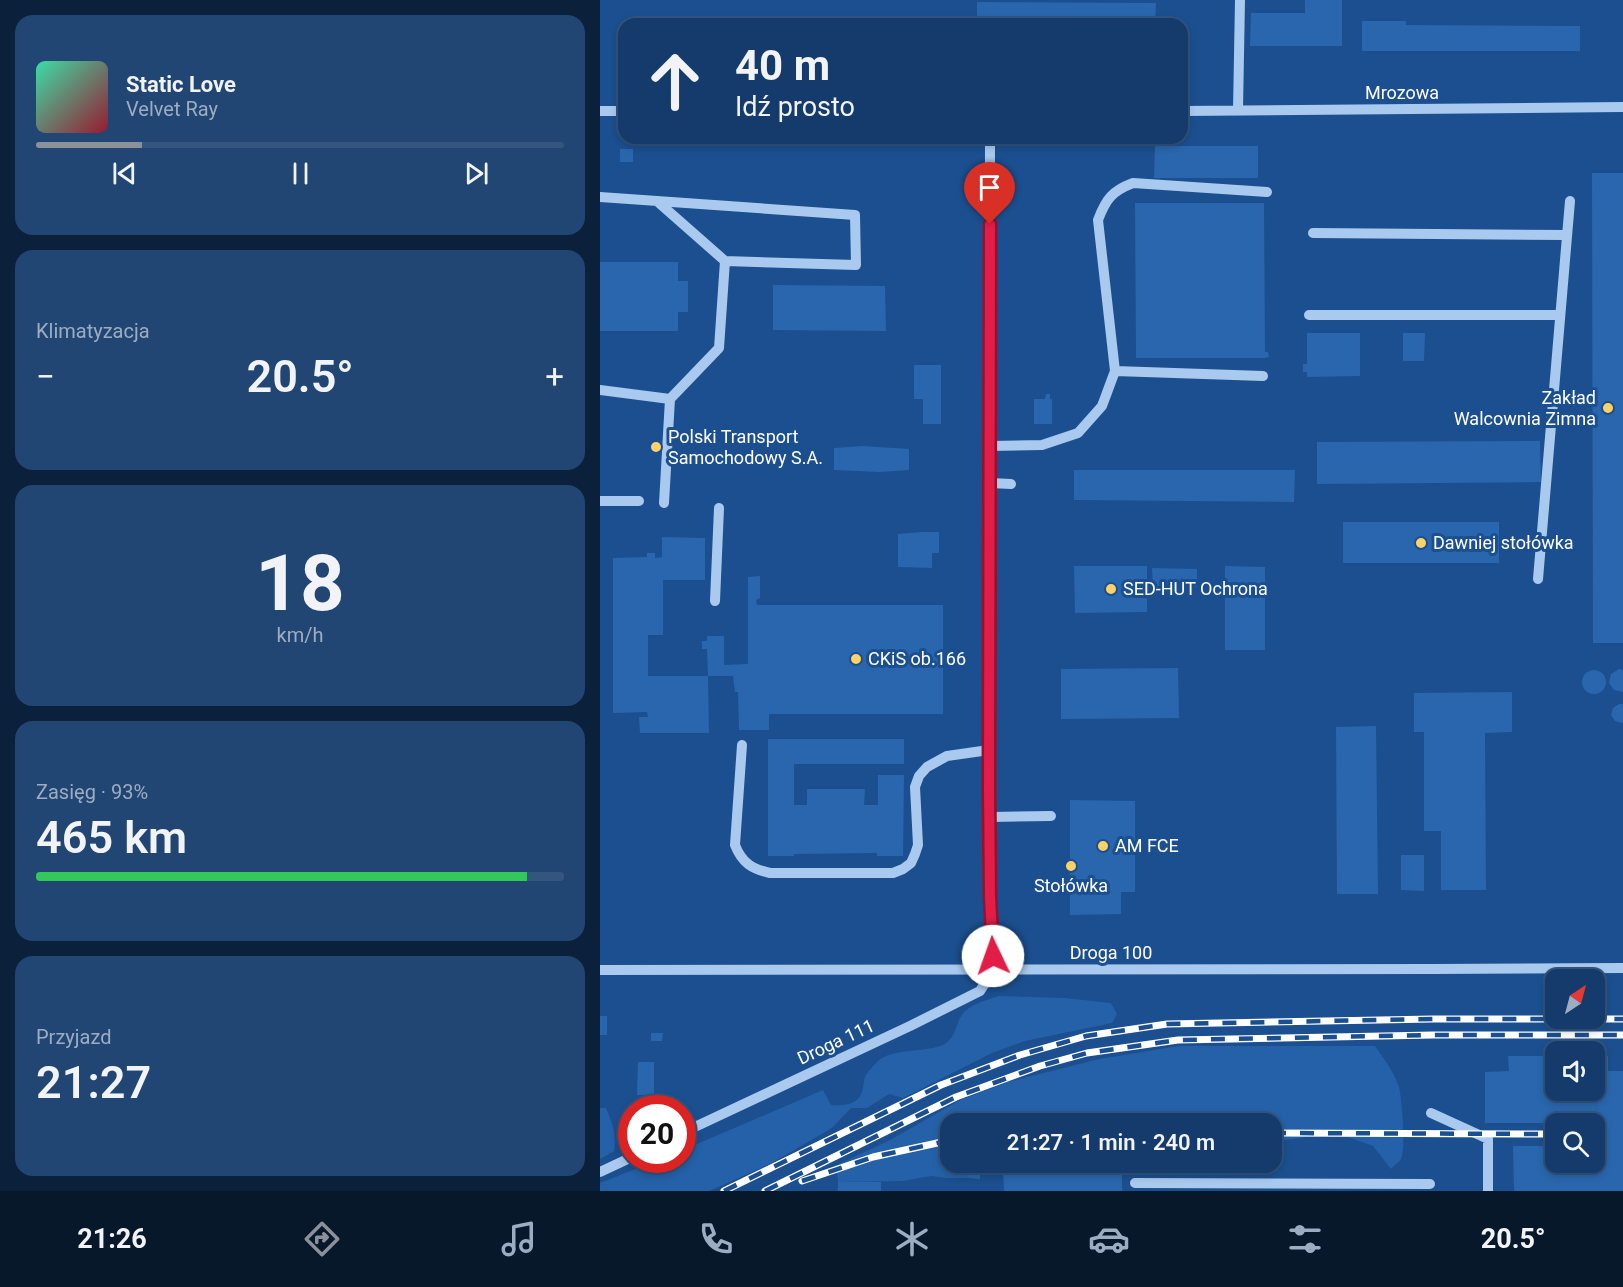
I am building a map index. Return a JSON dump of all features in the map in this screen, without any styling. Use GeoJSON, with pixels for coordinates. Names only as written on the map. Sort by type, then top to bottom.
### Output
{"type":"FeatureCollection","features":[{"type":"Feature","properties":{"kind":"street"},"geometry":{"type":"LineString","coordinates":[[1238,110],[1240,0]]}},
{"type":"Feature","properties":{"kind":"street","name":"Mrozowa"},"geometry":{"type":"LineString","coordinates":[[1188,111],[1623,107]]}},
{"type":"Feature","properties":{"kind":"street"},"geometry":{"type":"LineString","coordinates":[[600,111],[618,111]]}},
{"type":"Feature","properties":{"kind":"street"},"geometry":{"type":"LineString","coordinates":[[990,144],[989,750],[993,970]]}},
{"type":"Feature","properties":{"kind":"street"},"geometry":{"type":"LineString","coordinates":[[990,446],[1042,446],[1078,433],[1102,406],[1115,371],[1098,220],[1110,196],[1133,183],[1267,192]]}},
{"type":"Feature","properties":{"kind":"street"},"geometry":{"type":"LineString","coordinates":[[600,197],[658,201],[855,215],[856,265],[725,261],[658,201]]}},
{"type":"Feature","properties":{"kind":"street"},"geometry":{"type":"LineString","coordinates":[[1538,579],[1570,201]]}},
{"type":"Feature","properties":{"kind":"street"},"geometry":{"type":"LineString","coordinates":[[1313,233],[1567,235]]}},
{"type":"Feature","properties":{"kind":"street"},"geometry":{"type":"LineString","coordinates":[[664,503],[670,399],[719,348],[725,261]]}},
{"type":"Feature","properties":{"kind":"street"},"geometry":{"type":"LineString","coordinates":[[1309,315],[1560,315]]}},
{"type":"Feature","properties":{"kind":"street"},"geometry":{"type":"LineString","coordinates":[[1115,371],[1263,376]]}},
{"type":"Feature","properties":{"kind":"street"},"geometry":{"type":"LineString","coordinates":[[600,390],[670,399]]}},
{"type":"Feature","properties":{"kind":"street"},"geometry":{"type":"LineString","coordinates":[[990,483],[1011,483]]}},
{"type":"Feature","properties":{"kind":"street"},"geometry":{"type":"LineString","coordinates":[[600,501],[639,501]]}},
{"type":"Feature","properties":{"kind":"street"},"geometry":{"type":"LineString","coordinates":[[715,601],[719,508]]}},
{"type":"Feature","properties":{"kind":"street"},"geometry":{"type":"LineString","coordinates":[[742,745],[735,845],[739,856],[747,864],[770,873],[893,873],[903,870],[911,863],[918,845],[915,787],[919,776],[927,767],[947,756],[989,750]]}},
{"type":"Feature","properties":{"kind":"street"},"geometry":{"type":"LineString","coordinates":[[990,817],[1051,816]]}},
{"type":"Feature","properties":{"kind":"street","name":"Droga 100"},"geometry":{"type":"LineString","coordinates":[[600,970],[1623,968]]}},
{"type":"Feature","properties":{"kind":"street","name":"Droga 111"},"geometry":{"type":"LineString","coordinates":[[696,1126],[980,991],[993,970]]}},
{"type":"Feature","properties":{"kind":"street"},"geometry":{"type":"LineString","coordinates":[[1431,1113],[1488,1139],[1488,1191]]}},
{"type":"Feature","properties":{"kind":"street"},"geometry":{"type":"LineString","coordinates":[[600,1172],[618,1164]]}},
{"type":"Feature","properties":{"kind":"street"},"geometry":{"type":"LineString","coordinates":[[1135,1183],[1430,1184]]}},
{"type":"Feature","properties":{"kind":"shaded area"},"geometry":{"type":"Polygon","coordinates":[[[999,996],[1065,998],[1111,1003],[1117,1014],[1112,1023],[1025,1041],[992,1053],[903,1098],[889,1094],[867,1108],[851,1108],[832,1128],[770,1164],[709,1191],[600,1191],[600,1183],[626,1173],[696,1173],[696,1144],[823,1090],[831,1105],[845,1105],[853,1102],[860,1096],[864,1079],[870,1069],[883,1057],[933,1048],[946,1043],[954,1034],[964,1012],[976,1004],[999,996]]]}},
{"type":"Feature","properties":{"kind":"shaded area"},"geometry":{"type":"Polygon","coordinates":[[[1179,1046],[1375,1046],[1392,1071],[1399,1087],[1403,1135],[1401,1159],[1391,1169],[1373,1146],[1348,1137],[1325,1134],[1282,1140],[1282,1113],[940,1113],[940,1173],[968,1173],[968,1178],[931,1176],[903,1181],[838,1182],[839,1164],[890,1140],[960,1100],[1008,1082],[1099,1059],[1179,1046]]]}},
{"type":"Feature","properties":{"kind":"shaded area"},"geometry":{"type":"Polygon","coordinates":[[[600,1108],[606,1108],[615,1139],[614,1151],[600,1159],[600,1108]]]}},
{"type":"Feature","properties":{"kind":"building"},"geometry":{"type":"Polygon","coordinates":[[[1305,0],[1342,0],[1342,46],[1250,46],[1251,13],[1305,13],[1305,0]]]}},
{"type":"Feature","properties":{"kind":"building"},"geometry":{"type":"Polygon","coordinates":[[[977,2],[1156,3],[1155,18],[977,18],[977,2]]]}},
{"type":"Feature","properties":{"kind":"building"},"geometry":{"type":"Polygon","coordinates":[[[1362,21],[1406,21],[1406,25],[1580,26],[1580,51],[1362,51],[1362,21]]]}},
{"type":"Feature","properties":{"kind":"building"},"geometry":{"type":"Polygon","coordinates":[[[1155,146],[1258,146],[1258,178],[1154,178],[1155,146]]]}},
{"type":"Feature","properties":{"kind":"building"},"geometry":{"type":"Polygon","coordinates":[[[620,149],[633,149],[633,162],[620,162],[620,149]]]}},
{"type":"Feature","properties":{"kind":"building","name":"Zakład Walcownia Zimna"},"geometry":{"type":"Polygon","coordinates":[[[1592,173],[1623,173],[1623,643],[1593,643],[1592,173]]]}},
{"type":"Feature","properties":{"kind":"building"},"geometry":{"type":"Polygon","coordinates":[[[1135,203],[1264,203],[1265,352],[1268,352],[1269,357],[1136,358],[1135,203]]]}},
{"type":"Feature","properties":{"kind":"building"},"geometry":{"type":"Polygon","coordinates":[[[600,262],[678,262],[678,281],[688,281],[688,312],[678,312],[678,331],[600,331],[600,262]]]}},
{"type":"Feature","properties":{"kind":"building"},"geometry":{"type":"Polygon","coordinates":[[[773,285],[885,286],[886,331],[773,330],[773,285]]]}},
{"type":"Feature","properties":{"kind":"building"},"geometry":{"type":"Polygon","coordinates":[[[1307,333],[1360,333],[1360,376],[1307,377],[1307,372],[1303,372],[1303,364],[1307,364],[1307,333]]]}},
{"type":"Feature","properties":{"kind":"building"},"geometry":{"type":"Polygon","coordinates":[[[1403,333],[1425,333],[1424,361],[1403,361],[1403,333]]]}},
{"type":"Feature","properties":{"kind":"building"},"geometry":{"type":"Polygon","coordinates":[[[914,365],[941,365],[941,424],[923,424],[923,399],[914,399],[914,365]]]}},
{"type":"Feature","properties":{"kind":"building"},"geometry":{"type":"Polygon","coordinates":[[[1046,394],[1050,394],[1050,399],[1052,399],[1052,424],[1034,424],[1034,399],[1045,399],[1046,394]]]}},
{"type":"Feature","properties":{"kind":"building"},"geometry":{"type":"Polygon","coordinates":[[[1540,441],[1541,482],[1317,484],[1317,442],[1540,441]]]}},
{"type":"Feature","properties":{"kind":"building"},"geometry":{"type":"Polygon","coordinates":[[[863,446],[909,449],[909,470],[880,472],[834,470],[834,448],[863,446]]]}},
{"type":"Feature","properties":{"kind":"building"},"geometry":{"type":"Polygon","coordinates":[[[1074,470],[1295,470],[1294,502],[1074,500],[1074,470]]]}},
{"type":"Feature","properties":{"kind":"building","name":"Dawniej stołówka"},"geometry":{"type":"Polygon","coordinates":[[[1343,522],[1499,522],[1499,563],[1343,563],[1343,522]]]}},
{"type":"Feature","properties":{"kind":"building"},"geometry":{"type":"Polygon","coordinates":[[[939,532],[939,553],[932,553],[932,568],[898,567],[898,534],[939,532]]]}},
{"type":"Feature","properties":{"kind":"building"},"geometry":{"type":"Polygon","coordinates":[[[662,537],[705,538],[705,580],[663,580],[663,635],[648,635],[648,676],[708,676],[709,733],[640,733],[639,717],[648,717],[647,712],[613,713],[613,558],[647,557],[647,553],[655,553],[655,558],[662,557],[662,537]]]}},
{"type":"Feature","properties":{"kind":"building","name":"SED-HUT Ochrona"},"geometry":{"type":"Polygon","coordinates":[[[1074,566],[1147,566],[1147,612],[1075,613],[1074,566]]]}},
{"type":"Feature","properties":{"kind":"building"},"geometry":{"type":"Polygon","coordinates":[[[1225,566],[1265,567],[1265,650],[1225,650],[1225,566]]]}},
{"type":"Feature","properties":{"kind":"building"},"geometry":{"type":"Polygon","coordinates":[[[1152,568],[1197,569],[1197,587],[1153,587],[1152,568]]]}},
{"type":"Feature","properties":{"kind":"building","name":"CKiS ob.166"},"geometry":{"type":"Polygon","coordinates":[[[760,576],[760,598],[756,600],[757,605],[943,605],[943,714],[769,714],[769,730],[739,730],[738,692],[735,692],[733,676],[708,676],[707,649],[702,649],[702,641],[707,641],[707,636],[724,636],[724,665],[748,664],[748,577],[760,576]]]}},
{"type":"Feature","properties":{"kind":"building"},"geometry":{"type":"Polygon","coordinates":[[[1178,668],[1179,718],[1061,719],[1061,669],[1178,668]]]}},
{"type":"Feature","properties":{"kind":"building"},"geometry":{"type":"Polygon","coordinates":[[[1619,669],[1623,670],[1623,692],[1614,690],[1609,683],[1611,674],[1619,669]]]}},
{"type":"Feature","properties":{"kind":"building"},"geometry":{"type":"Polygon","coordinates":[[[1594,670],[1599,671],[1605,677],[1605,687],[1599,693],[1594,694],[1589,693],[1583,687],[1582,682],[1583,677],[1589,671],[1594,670]]]}},
{"type":"Feature","properties":{"kind":"building"},"geometry":{"type":"Polygon","coordinates":[[[1512,692],[1512,732],[1485,733],[1486,890],[1441,890],[1441,831],[1424,831],[1424,732],[1414,732],[1414,693],[1512,692]]]}},
{"type":"Feature","properties":{"kind":"building"},"geometry":{"type":"Polygon","coordinates":[[[1623,704],[1622,723],[1615,721],[1611,715],[1613,708],[1623,704]]]}},
{"type":"Feature","properties":{"kind":"building"},"geometry":{"type":"Polygon","coordinates":[[[1376,726],[1378,894],[1337,894],[1336,727],[1376,726]]]}},
{"type":"Feature","properties":{"kind":"building"},"geometry":{"type":"Polygon","coordinates":[[[768,739],[904,739],[904,764],[794,764],[794,805],[807,805],[807,789],[865,789],[864,805],[878,805],[878,775],[904,775],[903,856],[877,856],[877,853],[768,856],[768,739]]]}},
{"type":"Feature","properties":{"kind":"building","name":"AM FCE"},"geometry":{"type":"Polygon","coordinates":[[[1070,800],[1135,801],[1135,892],[1121,892],[1121,914],[1070,915],[1070,800]]]}},
{"type":"Feature","properties":{"kind":"building"},"geometry":{"type":"Polygon","coordinates":[[[1401,855],[1424,855],[1424,891],[1401,890],[1401,855]]]}},
{"type":"Feature","properties":{"kind":"building"},"geometry":{"type":"Polygon","coordinates":[[[600,1016],[607,1016],[607,1035],[600,1035],[600,1016]]]}},
{"type":"Feature","properties":{"kind":"building"},"geometry":{"type":"Polygon","coordinates":[[[651,1033],[663,1033],[662,1041],[651,1041],[651,1033]]]}},
{"type":"Feature","properties":{"kind":"building"},"geometry":{"type":"Polygon","coordinates":[[[1508,1056],[1545,1056],[1545,1101],[1605,1101],[1605,1056],[1608,1056],[1608,1071],[1623,1071],[1623,1191],[1514,1191],[1513,1146],[1543,1146],[1543,1123],[1485,1123],[1485,1072],[1509,1071],[1508,1056]]]}},
{"type":"Feature","properties":{"kind":"building"},"geometry":{"type":"Polygon","coordinates":[[[638,1062],[654,1062],[654,1095],[637,1095],[638,1062]]]}},
{"type":"Feature","properties":{"kind":"building"},"geometry":{"type":"Polygon","coordinates":[[[968,1173],[980,1173],[980,1179],[968,1178],[968,1173]]]}},
{"type":"Feature","properties":{"kind":"building"},"geometry":{"type":"Polygon","coordinates":[[[1003,1173],[1122,1173],[1122,1191],[1004,1191],[1003,1173]]]}},
{"type":"Feature","properties":{"kind":"building"},"geometry":{"type":"Polygon","coordinates":[[[838,1182],[881,1182],[881,1191],[838,1191],[838,1182]]]}},
{"type":"Feature","properties":{"kind":"railway"},"geometry":{"type":"LineString","coordinates":[[724,1191],[941,1085],[1020,1055],[1086,1036],[1167,1024],[1433,1019],[1623,1019]]}},
{"type":"Feature","properties":{"kind":"railway"},"geometry":{"type":"LineString","coordinates":[[765,1191],[956,1097],[1040,1066],[1087,1053],[1178,1040],[1433,1035],[1623,1035]]}},
{"type":"Feature","properties":{"kind":"railway"},"geometry":{"type":"LineString","coordinates":[[1282,1133],[1545,1134]]}},
{"type":"Feature","properties":{"kind":"railway"},"geometry":{"type":"LineString","coordinates":[[802,1181],[873,1157],[940,1142]]}},
{"type":"Feature","properties":{"kind":"place","name":"Zakład Walcownia Zimna"},"geometry":{"type":"Point","coordinates":[1608,408]}},
{"type":"Feature","properties":{"kind":"place","name":"Polski Transport Samochodowy S.A."},"geometry":{"type":"Point","coordinates":[656,447]}},
{"type":"Feature","properties":{"kind":"place","name":"Dawniej stołówka"},"geometry":{"type":"Point","coordinates":[1421,543]}},
{"type":"Feature","properties":{"kind":"place","name":"SED-HUT Ochrona"},"geometry":{"type":"Point","coordinates":[1111,589]}},
{"type":"Feature","properties":{"kind":"place","name":"CKiS ob.166"},"geometry":{"type":"Point","coordinates":[856,659]}},
{"type":"Feature","properties":{"kind":"place","name":"AM FCE"},"geometry":{"type":"Point","coordinates":[1103,846]}},
{"type":"Feature","properties":{"kind":"place","name":"Stołówka"},"geometry":{"type":"Point","coordinates":[1071,866]}},
{"type":"Feature","properties":{"kind":"route"},"geometry":{"type":"LineString","coordinates":[[990,224],[989,789],[993,956]]}}]}
